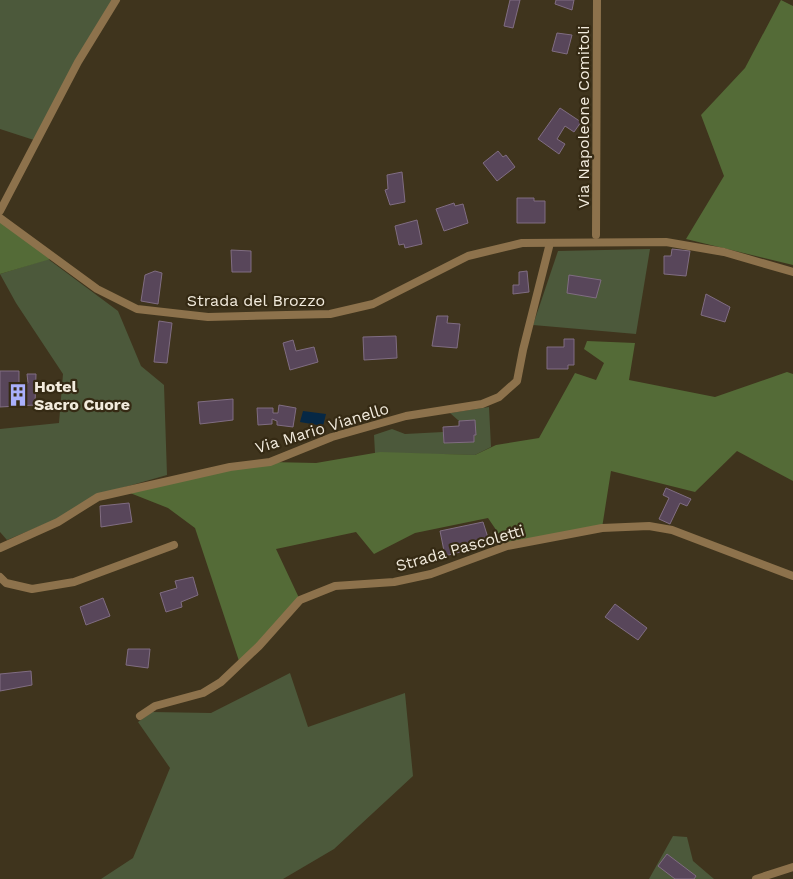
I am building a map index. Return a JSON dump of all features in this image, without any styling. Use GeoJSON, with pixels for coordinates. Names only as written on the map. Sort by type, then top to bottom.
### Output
{"type":"FeatureCollection","features":[{"type":"Feature","properties":{"kind":"street"},"geometry":{"type":"LineString","coordinates":[[0,211],[78,62],[116,0]]}},
{"type":"Feature","properties":{"kind":"street","name":"Via Napoleone Comitoli"},"geometry":{"type":"LineString","coordinates":[[596,235],[597,0]]}},
{"type":"Feature","properties":{"kind":"street","name":"Strada del Brozzo"},"geometry":{"type":"LineString","coordinates":[[0,218],[97,288],[137,309],[208,317],[330,314],[373,304],[468,256],[522,243],[666,242],[724,252],[793,272]]}},
{"type":"Feature","properties":{"kind":"street","name":"Via Mario Vianello"},"geometry":{"type":"LineString","coordinates":[[0,548],[58,522],[98,497],[230,467],[270,462],[332,436],[406,416],[482,404],[499,397],[518,381],[523,350],[550,243]]}},
{"type":"Feature","properties":{"kind":"street","name":"Strada Pascoletti"},"geometry":{"type":"LineString","coordinates":[[140,716],[155,706],[203,693],[221,682],[259,646],[300,600],[335,586],[394,582],[431,574],[507,546],[602,528],[649,526],[672,530],[793,576]]}},
{"type":"Feature","properties":{"kind":"street"},"geometry":{"type":"LineString","coordinates":[[0,577],[6,583],[32,589],[74,582],[174,545]]}},
{"type":"Feature","properties":{"kind":"street"},"geometry":{"type":"LineString","coordinates":[[756,879],[793,867]]}},
{"type":"Feature","properties":{"kind":"green space"},"geometry":{"type":"Polygon","coordinates":[[[0,0],[116,0],[37,141],[0,129],[0,0]]]}},
{"type":"Feature","properties":{"kind":"green space"},"geometry":{"type":"Polygon","coordinates":[[[781,0],[793,6],[793,265],[686,239],[724,176],[701,115],[745,68],[781,0]]]}},
{"type":"Feature","properties":{"kind":"green space"},"geometry":{"type":"Polygon","coordinates":[[[0,218],[54,258],[0,274],[0,218]]]}},
{"type":"Feature","properties":{"kind":"green space"},"geometry":{"type":"Polygon","coordinates":[[[650,249],[636,334],[533,325],[558,251],[650,249]]]}},
{"type":"Feature","properties":{"kind":"green space"},"geometry":{"type":"Polygon","coordinates":[[[48,259],[118,311],[141,366],[164,385],[167,475],[97,495],[57,519],[7,540],[0,532],[0,429],[59,423],[63,374],[16,303],[0,274],[48,259]]]}},
{"type":"Feature","properties":{"kind":"green space"},"geometry":{"type":"Polygon","coordinates":[[[587,341],[635,343],[629,380],[715,397],[787,372],[793,374],[793,481],[737,451],[695,492],[611,471],[602,528],[507,546],[488,518],[415,533],[374,554],[356,532],[276,549],[300,600],[240,664],[195,528],[168,508],[125,491],[270,462],[316,463],[380,452],[475,455],[496,445],[539,438],[575,373],[596,380],[604,363],[584,349],[587,341]]]}},
{"type":"Feature","properties":{"kind":"green space"},"geometry":{"type":"Polygon","coordinates":[[[489,407],[491,447],[475,455],[375,453],[374,435],[392,429],[405,434],[443,432],[444,443],[474,442],[475,420],[459,421],[450,413],[489,407]]]}},
{"type":"Feature","properties":{"kind":"green space"},"geometry":{"type":"Polygon","coordinates":[[[290,673],[308,727],[405,693],[413,776],[334,849],[283,879],[101,879],[133,858],[170,768],[138,722],[152,712],[211,713],[290,673]]]}},
{"type":"Feature","properties":{"kind":"green space"},"geometry":{"type":"Polygon","coordinates":[[[673,836],[687,837],[693,861],[714,879],[649,879],[673,836]]]}},
{"type":"Feature","properties":{"kind":"water"},"geometry":{"type":"Polygon","coordinates":[[[303,411],[326,414],[323,426],[300,422],[303,411]]]}},
{"type":"Feature","properties":{"kind":"building"},"geometry":{"type":"Polygon","coordinates":[[[510,0],[520,0],[513,28],[504,26],[510,0]]]}},
{"type":"Feature","properties":{"kind":"building"},"geometry":{"type":"Polygon","coordinates":[[[556,0],[574,0],[572,10],[555,4],[556,0]]]}},
{"type":"Feature","properties":{"kind":"building"},"geometry":{"type":"Polygon","coordinates":[[[557,33],[572,35],[567,54],[552,51],[557,33]]]}},
{"type":"Feature","properties":{"kind":"building"},"geometry":{"type":"Polygon","coordinates":[[[560,108],[581,122],[574,132],[565,126],[557,139],[565,144],[559,154],[538,139],[560,108]]]}},
{"type":"Feature","properties":{"kind":"building"},"geometry":{"type":"Polygon","coordinates":[[[498,151],[503,157],[506,155],[515,167],[497,181],[483,163],[498,151]]]}},
{"type":"Feature","properties":{"kind":"building"},"geometry":{"type":"Polygon","coordinates":[[[402,172],[405,202],[390,205],[385,190],[388,189],[387,175],[402,172]]]}},
{"type":"Feature","properties":{"kind":"building"},"geometry":{"type":"Polygon","coordinates":[[[517,198],[534,198],[534,201],[545,201],[545,223],[517,223],[517,198]]]}},
{"type":"Feature","properties":{"kind":"building"},"geometry":{"type":"Polygon","coordinates":[[[454,203],[455,206],[463,204],[468,223],[444,231],[436,209],[454,203]]]}},
{"type":"Feature","properties":{"kind":"building"},"geometry":{"type":"Polygon","coordinates":[[[417,220],[422,244],[405,248],[404,244],[399,245],[395,226],[417,220]]]}},
{"type":"Feature","properties":{"kind":"building"},"geometry":{"type":"Polygon","coordinates":[[[672,249],[690,251],[686,276],[664,274],[664,256],[671,256],[672,249]]]}},
{"type":"Feature","properties":{"kind":"building"},"geometry":{"type":"Polygon","coordinates":[[[231,250],[251,251],[251,272],[232,272],[231,250]]]}},
{"type":"Feature","properties":{"kind":"building"},"geometry":{"type":"Polygon","coordinates":[[[155,271],[162,273],[158,304],[141,301],[145,275],[155,271]]]}},
{"type":"Feature","properties":{"kind":"building"},"geometry":{"type":"Polygon","coordinates":[[[527,271],[529,292],[513,294],[513,285],[519,285],[519,272],[527,271]]]}},
{"type":"Feature","properties":{"kind":"building"},"geometry":{"type":"Polygon","coordinates":[[[569,275],[601,280],[596,298],[567,293],[569,275]]]}},
{"type":"Feature","properties":{"kind":"building"},"geometry":{"type":"Polygon","coordinates":[[[706,294],[730,307],[725,322],[701,315],[706,294]]]}},
{"type":"Feature","properties":{"kind":"building"},"geometry":{"type":"Polygon","coordinates":[[[437,316],[448,316],[447,323],[460,324],[457,348],[432,346],[437,316]]]}},
{"type":"Feature","properties":{"kind":"building"},"geometry":{"type":"Polygon","coordinates":[[[159,321],[172,323],[167,363],[154,362],[159,321]]]}},
{"type":"Feature","properties":{"kind":"building"},"geometry":{"type":"Polygon","coordinates":[[[396,336],[397,358],[364,360],[363,337],[396,336]]]}},
{"type":"Feature","properties":{"kind":"building"},"geometry":{"type":"Polygon","coordinates":[[[564,339],[574,339],[574,365],[568,365],[568,369],[547,369],[547,347],[564,347],[564,339]]]}},
{"type":"Feature","properties":{"kind":"building"},"geometry":{"type":"Polygon","coordinates":[[[293,340],[296,351],[314,347],[318,362],[290,370],[283,343],[293,340]]]}},
{"type":"Feature","properties":{"kind":"building","name":"Hotel Sacro Cuore"},"geometry":{"type":"Polygon","coordinates":[[[0,371],[19,371],[19,385],[28,383],[27,374],[36,374],[35,405],[0,407],[0,371]]]}},
{"type":"Feature","properties":{"kind":"building"},"geometry":{"type":"Polygon","coordinates":[[[233,399],[233,420],[200,424],[198,402],[233,399]]]}},
{"type":"Feature","properties":{"kind":"building"},"geometry":{"type":"Polygon","coordinates":[[[279,405],[296,408],[293,427],[277,425],[277,421],[272,419],[272,424],[258,425],[257,408],[273,408],[273,413],[278,413],[279,405]]]}},
{"type":"Feature","properties":{"kind":"building"},"geometry":{"type":"Polygon","coordinates":[[[475,420],[476,435],[474,435],[474,442],[444,443],[443,427],[459,426],[459,421],[475,420]]]}},
{"type":"Feature","properties":{"kind":"building"},"geometry":{"type":"Polygon","coordinates":[[[666,488],[691,499],[687,506],[680,503],[670,524],[659,519],[669,498],[663,495],[666,488]]]}},
{"type":"Feature","properties":{"kind":"building"},"geometry":{"type":"Polygon","coordinates":[[[129,503],[132,522],[101,527],[100,506],[129,503]]]}},
{"type":"Feature","properties":{"kind":"building"},"geometry":{"type":"Polygon","coordinates":[[[483,522],[490,544],[445,556],[440,531],[483,522]]]}},
{"type":"Feature","properties":{"kind":"building"},"geometry":{"type":"Polygon","coordinates":[[[193,577],[198,595],[181,602],[182,607],[166,612],[160,593],[177,588],[175,581],[193,577]]]}},
{"type":"Feature","properties":{"kind":"building"},"geometry":{"type":"Polygon","coordinates":[[[103,598],[110,616],[86,625],[80,607],[103,598]]]}},
{"type":"Feature","properties":{"kind":"building"},"geometry":{"type":"Polygon","coordinates":[[[615,604],[647,628],[638,640],[605,617],[615,604]]]}},
{"type":"Feature","properties":{"kind":"building"},"geometry":{"type":"Polygon","coordinates":[[[128,649],[150,649],[148,668],[126,665],[128,649]]]}},
{"type":"Feature","properties":{"kind":"building"},"geometry":{"type":"Polygon","coordinates":[[[31,671],[32,685],[0,691],[0,674],[31,671]]]}},
{"type":"Feature","properties":{"kind":"building"},"geometry":{"type":"Polygon","coordinates":[[[667,854],[696,876],[694,879],[675,879],[658,866],[667,854]]]}},
{"type":"Feature","properties":{"kind":"place","name":"Hotel Sacro Cuore"},"geometry":{"type":"Point","coordinates":[18,395]}}]}
